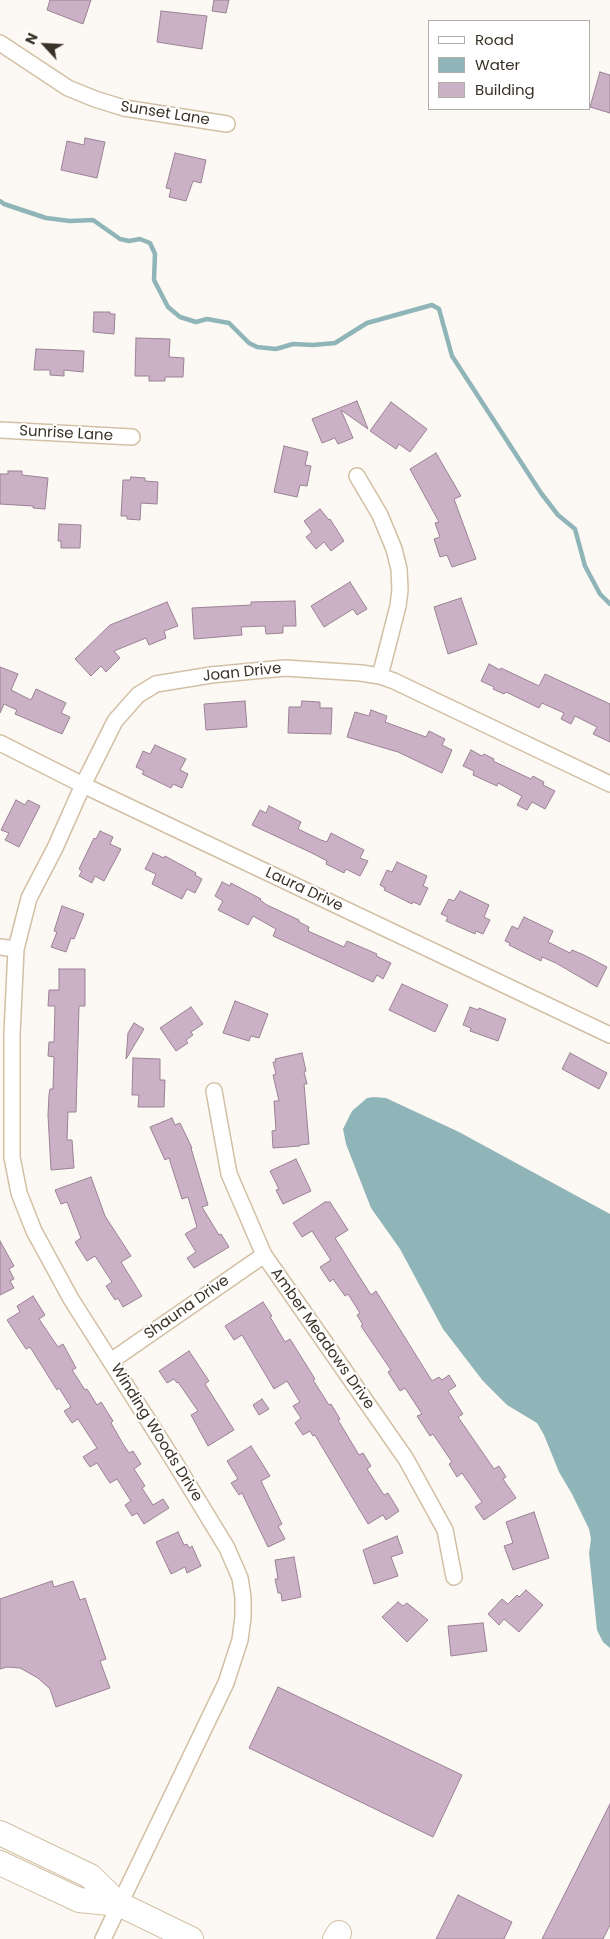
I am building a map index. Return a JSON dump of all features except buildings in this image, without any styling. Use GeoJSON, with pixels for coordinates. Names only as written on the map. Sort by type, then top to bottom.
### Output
{"type":"FeatureCollection","features":[{"type":"Feature","properties":{"kind":"main road"},"geometry":{"type":"LineString","coordinates":[[0,1833],[90,1876],[119,1904],[191,1939]]}},
{"type":"Feature","properties":{"kind":"main road"},"geometry":{"type":"LineString","coordinates":[[0,1863],[80,1900],[119,1904]]}},
{"type":"Feature","properties":{"kind":"street","name":"Sunset Lane"},"geometry":{"type":"LineString","coordinates":[[0,43],[68,88],[95,99],[124,108],[227,124]]}},
{"type":"Feature","properties":{"kind":"street","name":"Sunrise Lane"},"geometry":{"type":"LineString","coordinates":[[0,430],[132,437]]}},
{"type":"Feature","properties":{"kind":"street"},"geometry":{"type":"LineString","coordinates":[[357,476],[380,515],[394,550],[399,569],[400,590],[398,606],[380,676]]}},
{"type":"Feature","properties":{"kind":"street","name":"Joan Drive"},"geometry":{"type":"LineString","coordinates":[[16,949],[29,898],[55,848],[115,721],[138,695],[156,684],[211,674],[285,668],[380,676],[610,784]]}},
{"type":"Feature","properties":{"kind":"street","name":"Laura Drive"},"geometry":{"type":"LineString","coordinates":[[0,743],[83,786],[610,1035]]}},
{"type":"Feature","properties":{"kind":"street"},"geometry":{"type":"LineString","coordinates":[[0,947],[16,949]]}},
{"type":"Feature","properties":{"kind":"street","name":"Winding Woods Drive"},"geometry":{"type":"LineString","coordinates":[[16,949],[6,1156],[34,1231],[72,1299],[227,1548],[240,1578],[243,1597],[240,1640],[226,1682],[103,1939]]}},
{"type":"Feature","properties":{"kind":"street","name":"Amber Meadows Drive"},"geometry":{"type":"LineString","coordinates":[[214,1091],[229,1174],[264,1255],[406,1458],[445,1530],[454,1577]]}},
{"type":"Feature","properties":{"kind":"street","name":"Shauna Drive"},"geometry":{"type":"LineString","coordinates":[[111,1361],[264,1255]]}},
{"type":"Feature","properties":{"kind":"water"},"geometry":{"type":"Polygon","coordinates":[[[367,1098],[386,1098],[459,1132],[610,1214],[610,1648],[603,1642],[597,1630],[589,1553],[591,1539],[589,1529],[559,1472],[544,1435],[537,1423],[507,1405],[483,1381],[443,1329],[400,1249],[371,1208],[346,1144],[343,1129],[352,1111],[367,1098]]]}},
{"type":"Feature","properties":{"kind":"waterway"},"geometry":{"type":"LineString","coordinates":[[0,201],[46,218],[70,221],[93,220],[120,239],[129,241],[140,239],[150,243],[155,254],[154,280],[168,307],[180,317],[196,322],[207,319],[229,323],[249,343],[257,347],[276,349],[293,344],[335,343],[367,323],[432,305],[439,309],[452,356],[541,493],[558,515],[575,529],[585,566],[600,594],[610,604]]}}]}
